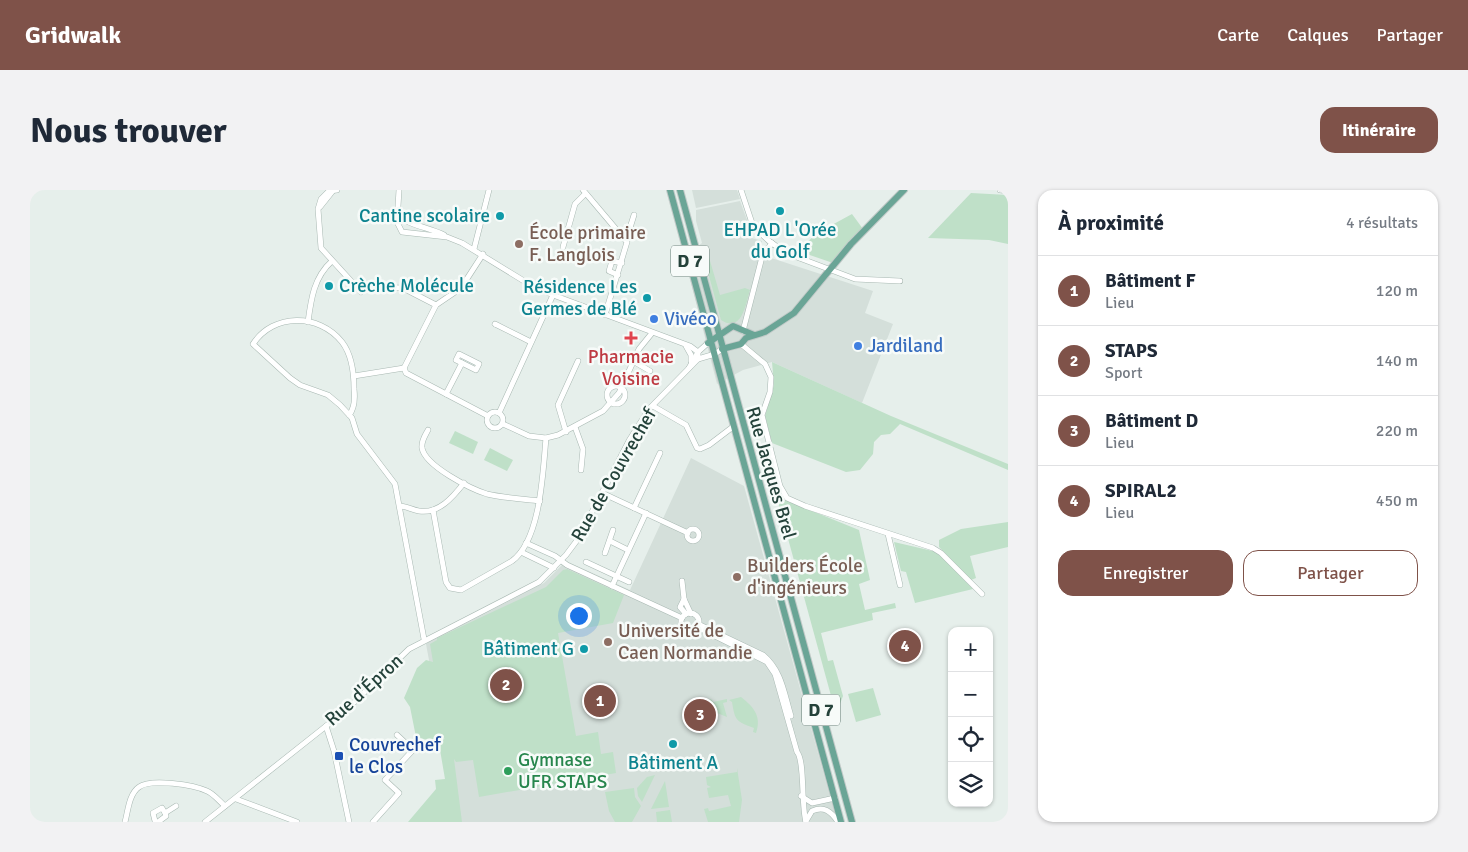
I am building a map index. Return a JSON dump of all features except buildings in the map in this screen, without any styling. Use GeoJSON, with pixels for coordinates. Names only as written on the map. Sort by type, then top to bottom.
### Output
{"type":"FeatureCollection","features":[{"type":"Feature","properties":{"kind":"main road","name":"Rue Jacques Brel"},"geometry":{"type":"LineString","coordinates":[[670,190],[840,822]]}},
{"type":"Feature","properties":{"kind":"main road","name":"Rue Jacques Brel"},"geometry":{"type":"LineString","coordinates":[[680,190],[852,822]]}},
{"type":"Feature","properties":{"kind":"main road"},"geometry":{"type":"LineString","coordinates":[[731,327],[711,343],[722,349],[742,342],[764,332],[794,313],[829,270],[904,190]]}},
{"type":"Feature","properties":{"kind":"main road"},"geometry":{"type":"LineString","coordinates":[[716,325],[731,327],[754,335]]}},
{"type":"Feature","properties":{"kind":"main road"},"geometry":{"type":"LineString","coordinates":[[742,342],[743,331]]}},
{"type":"Feature","properties":{"kind":"main road"},"geometry":{"type":"LineString","coordinates":[[835,798],[850,814]]}},
{"type":"Feature","properties":{"kind":"street"},"geometry":{"type":"LineString","coordinates":[[334,190],[318,209],[320,245],[361,292]]}},
{"type":"Feature","properties":{"kind":"street"},"geometry":{"type":"LineString","coordinates":[[392,190],[399,190],[398,228]]}},
{"type":"Feature","properties":{"kind":"street"},"geometry":{"type":"LineString","coordinates":[[474,249],[489,190]]}},
{"type":"Feature","properties":{"kind":"street"},"geometry":{"type":"LineString","coordinates":[[741,190],[752,223],[772,243],[796,258],[867,281],[900,281]]}},
{"type":"Feature","properties":{"kind":"street"},"geometry":{"type":"LineString","coordinates":[[1000,190],[1008,190]]}},
{"type":"Feature","properties":{"kind":"street"},"geometry":{"type":"LineString","coordinates":[[563,248],[575,204],[584,192],[624,236],[627,245],[605,315]]}},
{"type":"Feature","properties":{"kind":"street"},"geometry":{"type":"LineString","coordinates":[[397,214],[404,221],[430,228],[474,249],[524,281],[553,295],[686,346],[698,352],[698,359]]}},
{"type":"Feature","properties":{"kind":"street"},"geometry":{"type":"LineString","coordinates":[[624,236],[629,231],[634,215]]}},
{"type":"Feature","properties":{"kind":"street"},"geometry":{"type":"LineString","coordinates":[[398,228],[404,221]]}},
{"type":"Feature","properties":{"kind":"street"},"geometry":{"type":"LineString","coordinates":[[398,228],[407,234],[447,237]]}},
{"type":"Feature","properties":{"kind":"street"},"geometry":{"type":"LineString","coordinates":[[743,331],[762,257],[772,243]]}},
{"type":"Feature","properties":{"kind":"street"},"geometry":{"type":"LineString","coordinates":[[404,368],[436,305],[461,288],[483,254]]}},
{"type":"Feature","properties":{"kind":"street"},"geometry":{"type":"LineString","coordinates":[[308,322],[313,290],[324,269],[332,261]]}},
{"type":"Feature","properties":{"kind":"street"},"geometry":{"type":"LineString","coordinates":[[618,275],[609,271],[612,261],[622,263]]}},
{"type":"Feature","properties":{"kind":"street"},"geometry":{"type":"LineString","coordinates":[[373,287],[403,288],[436,305]]}},
{"type":"Feature","properties":{"kind":"street"},"geometry":{"type":"LineString","coordinates":[[499,412],[553,295]]}},
{"type":"Feature","properties":{"kind":"street"},"geometry":{"type":"LineString","coordinates":[[731,327],[745,318]]}},
{"type":"Feature","properties":{"kind":"street"},"geometry":{"type":"LineString","coordinates":[[349,415],[354,401],[354,376],[350,358],[342,342],[329,329],[308,322],[288,320],[272,324],[262,331],[253,344],[290,378],[300,385],[328,395],[349,415],[357,434],[394,484],[400,506],[424,639]]}},
{"type":"Feature","properties":{"kind":"street"},"geometry":{"type":"LineString","coordinates":[[495,324],[531,342]]}},
{"type":"Feature","properties":{"kind":"street"},"geometry":{"type":"LineString","coordinates":[[621,388],[633,361],[652,333]]}},
{"type":"Feature","properties":{"kind":"street"},"geometry":{"type":"LineString","coordinates":[[742,342],[765,364],[771,377],[770,392],[762,415],[780,486],[787,498],[805,506],[933,548],[941,553],[982,594]]}},
{"type":"Feature","properties":{"kind":"street","name":"Rue de Couvrechef"},"geometry":{"type":"LineString","coordinates":[[689,368],[691,361],[698,352],[711,343]]}},
{"type":"Feature","properties":{"kind":"street"},"geometry":{"type":"LineString","coordinates":[[686,346],[691,361]]}},
{"type":"Feature","properties":{"kind":"street","name":"Rue de Couvrechef"},"geometry":{"type":"LineString","coordinates":[[539,582],[562,560],[578,538],[634,432],[653,406],[698,359],[715,354],[722,349]]}},
{"type":"Feature","properties":{"kind":"street"},"geometry":{"type":"LineString","coordinates":[[566,432],[558,405],[578,361]]}},
{"type":"Feature","properties":{"kind":"street"},"geometry":{"type":"LineString","coordinates":[[633,361],[650,371]]}},
{"type":"Feature","properties":{"kind":"street"},"geometry":{"type":"LineString","coordinates":[[446,394],[462,363]]}},
{"type":"Feature","properties":{"kind":"street"},"geometry":{"type":"LineString","coordinates":[[354,376],[404,368]]}},
{"type":"Feature","properties":{"kind":"street"},"geometry":{"type":"LineString","coordinates":[[404,368],[406,373],[488,416]]}},
{"type":"Feature","properties":{"kind":"street"},"geometry":{"type":"LineString","coordinates":[[613,387],[621,388],[625,392],[624,398],[618,404],[612,402],[608,396],[609,390],[613,387]]}},
{"type":"Feature","properties":{"kind":"street"},"geometry":{"type":"LineString","coordinates":[[503,424],[529,436],[546,438],[566,432],[603,411],[612,402]]}},
{"type":"Feature","properties":{"kind":"street"},"geometry":{"type":"LineString","coordinates":[[653,406],[686,425],[697,448],[700,449],[709,445],[732,426]]}},
{"type":"Feature","properties":{"kind":"street"},"geometry":{"type":"LineString","coordinates":[[499,412],[493,412],[488,416],[487,424],[491,428],[496,428],[503,424]]}},
{"type":"Feature","properties":{"kind":"street"},"geometry":{"type":"LineString","coordinates":[[499,412],[503,417],[503,424]]}},
{"type":"Feature","properties":{"kind":"street"},"geometry":{"type":"LineString","coordinates":[[575,427],[583,449],[582,470]]}},
{"type":"Feature","properties":{"kind":"street"},"geometry":{"type":"LineString","coordinates":[[428,430],[422,445],[426,458],[434,465],[464,483],[489,494],[540,501]]}},
{"type":"Feature","properties":{"kind":"street"},"geometry":{"type":"LineString","coordinates":[[433,510],[446,582],[453,590],[461,590],[512,561],[521,552],[526,542],[540,501],[546,438]]}},
{"type":"Feature","properties":{"kind":"street"},"geometry":{"type":"LineString","coordinates":[[634,508],[660,453]]}},
{"type":"Feature","properties":{"kind":"street"},"geometry":{"type":"LineString","coordinates":[[400,506],[419,511],[433,510],[445,504],[464,483]]}},
{"type":"Feature","properties":{"kind":"street"},"geometry":{"type":"LineString","coordinates":[[602,493],[688,533]]}},
{"type":"Feature","properties":{"kind":"street"},"geometry":{"type":"LineString","coordinates":[[612,586],[646,513]]}},
{"type":"Feature","properties":{"kind":"street"},"geometry":{"type":"LineString","coordinates":[[605,553],[613,530]]}},
{"type":"Feature","properties":{"kind":"street"},"geometry":{"type":"LineString","coordinates":[[888,534],[900,585]]}},
{"type":"Feature","properties":{"kind":"street"},"geometry":{"type":"LineString","coordinates":[[610,541],[628,550]]}},
{"type":"Feature","properties":{"kind":"street"},"geometry":{"type":"LineString","coordinates":[[526,542],[562,560],[567,565],[612,586],[686,616],[696,617],[697,626]]}},
{"type":"Feature","properties":{"kind":"street"},"geometry":{"type":"LineString","coordinates":[[521,552],[554,568]]}},
{"type":"Feature","properties":{"kind":"street"},"geometry":{"type":"LineString","coordinates":[[586,562],[629,582]]}},
{"type":"Feature","properties":{"kind":"street"},"geometry":{"type":"LineString","coordinates":[[682,581],[686,616],[681,624],[685,630],[690,631],[697,626]]}},
{"type":"Feature","properties":{"kind":"street","name":"Rue d'Épron"},"geometry":{"type":"LineString","coordinates":[[205,822],[345,711],[409,649],[424,639],[539,582]]}},
{"type":"Feature","properties":{"kind":"street"},"geometry":{"type":"LineString","coordinates":[[684,599],[680,607],[686,616]]}},
{"type":"Feature","properties":{"kind":"street"},"geometry":{"type":"LineString","coordinates":[[697,626],[767,662],[775,674],[799,754],[801,796],[806,822]]}},
{"type":"Feature","properties":{"kind":"street"},"geometry":{"type":"LineString","coordinates":[[326,726],[334,751],[349,822]]}},
{"type":"Feature","properties":{"kind":"street"},"geometry":{"type":"LineString","coordinates":[[373,822],[399,793],[385,780],[413,750],[397,735]]}},
{"type":"Feature","properties":{"kind":"street"},"geometry":{"type":"LineString","coordinates":[[125,822],[134,793],[139,786],[147,783],[171,784],[202,789],[212,793],[225,806]]}},
{"type":"Feature","properties":{"kind":"street"},"geometry":{"type":"LineString","coordinates":[[801,796],[812,803],[835,798]]}},
{"type":"Feature","properties":{"kind":"street"},"geometry":{"type":"LineString","coordinates":[[236,799],[297,822]]}},
{"type":"Feature","properties":{"kind":"street"},"geometry":{"type":"LineString","coordinates":[[164,813],[176,806]]}},
{"type":"Feature","properties":{"kind":"street"},"geometry":{"type":"LineString","coordinates":[[162,808],[166,816],[156,822],[153,814],[162,808]]}},
{"type":"Feature","properties":{"kind":"street"},"geometry":{"type":"LineString","coordinates":[[806,822],[810,812],[820,808],[830,811],[840,822]]}},
{"type":"Feature","properties":{"kind":"shaded area"},"geometry":{"type":"Polygon","coordinates":[[[692,190],[737,190],[740,199],[696,208],[692,190]]]}},
{"type":"Feature","properties":{"kind":"shaded area"},"geometry":{"type":"Polygon","coordinates":[[[740,201],[750,228],[734,233],[762,241],[759,254],[873,291],[865,313],[893,324],[862,403],[772,362],[743,370],[717,384],[684,256],[702,243],[696,221],[696,210],[740,201]]]}},
{"type":"Feature","properties":{"kind":"shaded area","name":"Université de Caen Normandie"},"geometry":{"type":"Polygon","coordinates":[[[691,458],[744,486],[837,822],[459,822],[426,644],[441,632],[544,583],[566,561],[630,590],[691,458]]]}},
{"type":"Feature","properties":{"kind":"green space"},"geometry":{"type":"Polygon","coordinates":[[[971,193],[1008,195],[1008,244],[989,240],[928,238],[971,193]]]}},
{"type":"Feature","properties":{"kind":"green space"},"geometry":{"type":"Polygon","coordinates":[[[852,214],[863,229],[833,263],[801,252],[795,252],[819,232],[852,214]]]}},
{"type":"Feature","properties":{"kind":"green space"},"geometry":{"type":"Polygon","coordinates":[[[702,250],[708,254],[720,295],[745,288],[750,290],[745,309],[734,323],[721,320],[702,250]]]}},
{"type":"Feature","properties":{"kind":"green space"},"geometry":{"type":"Polygon","coordinates":[[[772,362],[891,416],[1008,464],[1008,470],[900,424],[890,434],[881,435],[874,442],[873,454],[860,470],[846,472],[772,443],[765,416],[774,385],[772,362]]]}},
{"type":"Feature","properties":{"kind":"green space"},"geometry":{"type":"Polygon","coordinates":[[[455,431],[478,442],[473,454],[449,443],[455,431]]]}},
{"type":"Feature","properties":{"kind":"green space"},"geometry":{"type":"Polygon","coordinates":[[[490,448],[513,460],[507,471],[484,460],[490,448]]]}},
{"type":"Feature","properties":{"kind":"green space"},"geometry":{"type":"Polygon","coordinates":[[[785,500],[859,530],[870,580],[859,584],[865,610],[895,603],[896,608],[872,613],[873,620],[821,633],[828,661],[833,660],[843,696],[836,714],[778,502],[785,500]]]}},
{"type":"Feature","properties":{"kind":"green space"},"geometry":{"type":"Polygon","coordinates":[[[1008,522],[1008,547],[970,556],[976,578],[971,580],[939,547],[939,540],[961,529],[1008,522]]]}},
{"type":"Feature","properties":{"kind":"green space"},"geometry":{"type":"Polygon","coordinates":[[[894,542],[937,552],[973,589],[915,603],[906,572],[901,571],[894,542]]]}},
{"type":"Feature","properties":{"kind":"green space"},"geometry":{"type":"Polygon","coordinates":[[[567,569],[624,595],[613,623],[558,633],[576,736],[598,732],[601,754],[613,752],[616,773],[479,797],[473,760],[456,762],[454,759],[462,822],[408,822],[436,789],[435,780],[445,779],[439,744],[445,738],[435,742],[416,737],[410,707],[404,698],[417,668],[426,660],[433,662],[430,644],[437,640],[437,638],[546,587],[563,570],[567,569]]]}},
{"type":"Feature","properties":{"kind":"green space"},"geometry":{"type":"Polygon","coordinates":[[[873,688],[881,715],[856,722],[848,694],[873,688]]]}},
{"type":"Feature","properties":{"kind":"green space"},"geometry":{"type":"Polygon","coordinates":[[[741,697],[756,713],[758,727],[756,733],[753,732],[754,728],[737,720],[734,713],[732,702],[729,700],[741,697]]]}},
{"type":"Feature","properties":{"kind":"green space"},"geometry":{"type":"Polygon","coordinates":[[[711,699],[713,702],[727,699],[727,702],[723,703],[727,717],[705,708],[708,700],[711,699]]]}},
{"type":"Feature","properties":{"kind":"green space"},"geometry":{"type":"Polygon","coordinates":[[[737,768],[742,800],[739,822],[708,822],[704,809],[708,808],[709,811],[731,806],[728,795],[709,798],[707,788],[711,787],[707,785],[706,777],[737,772],[737,768]]]}},
{"type":"Feature","properties":{"kind":"green space"},"geometry":{"type":"Polygon","coordinates":[[[655,775],[642,802],[638,796],[637,788],[647,777],[655,775]]]}},
{"type":"Feature","properties":{"kind":"green space"},"geometry":{"type":"Polygon","coordinates":[[[665,781],[669,807],[651,809],[665,781]]]}},
{"type":"Feature","properties":{"kind":"green space"},"geometry":{"type":"Polygon","coordinates":[[[634,788],[635,797],[641,806],[632,822],[615,822],[609,811],[605,792],[634,788]]]}},
{"type":"Feature","properties":{"kind":"green space"},"geometry":{"type":"Polygon","coordinates":[[[670,810],[672,822],[657,822],[656,812],[670,810]]]}},
{"type":"Feature","properties":{"kind":"place","name":"EHPAD L'Orée du Golf"},"geometry":{"type":"Point","coordinates":[780,211]}},
{"type":"Feature","properties":{"kind":"place","name":"Cantine scolaire"},"geometry":{"type":"Point","coordinates":[500,216]}},
{"type":"Feature","properties":{"kind":"place","name":"École primaire F. Langlois"},"geometry":{"type":"Point","coordinates":[519,244]}},
{"type":"Feature","properties":{"kind":"place","name":"Crèche Molécule"},"geometry":{"type":"Point","coordinates":[329,286]}},
{"type":"Feature","properties":{"kind":"place","name":"Résidence Les Germes de Blé"},"geometry":{"type":"Point","coordinates":[647,298]}},
{"type":"Feature","properties":{"kind":"place","name":"Vivéco"},"geometry":{"type":"Point","coordinates":[654,319]}},
{"type":"Feature","properties":{"kind":"place","name":"Pharmacie Voisine"},"geometry":{"type":"Point","coordinates":[631,338]}},
{"type":"Feature","properties":{"kind":"place","name":"Jardiland"},"geometry":{"type":"Point","coordinates":[858,346]}},
{"type":"Feature","properties":{"kind":"place","name":"Builders École d'ingénieurs"},"geometry":{"type":"Point","coordinates":[737,577]}},
{"type":"Feature","properties":{"kind":"place","name":"Université de Caen Normandie"},"geometry":{"type":"Point","coordinates":[608,642]}},
{"type":"Feature","properties":{"kind":"place","name":"SPIRAL2"},"geometry":{"type":"Point","coordinates":[905,646]}},
{"type":"Feature","properties":{"kind":"place","name":"Bâtiment G"},"geometry":{"type":"Point","coordinates":[584,649]}},
{"type":"Feature","properties":{"kind":"place","name":"STAPS"},"geometry":{"type":"Point","coordinates":[506,685]}},
{"type":"Feature","properties":{"kind":"place","name":"Bâtiment F"},"geometry":{"type":"Point","coordinates":[600,701]}},
{"type":"Feature","properties":{"kind":"place","name":"Bâtiment D"},"geometry":{"type":"Point","coordinates":[700,715]}},
{"type":"Feature","properties":{"kind":"place","name":"Bâtiment A"},"geometry":{"type":"Point","coordinates":[673,744]}},
{"type":"Feature","properties":{"kind":"place","name":"Couvrechef le Clos"},"geometry":{"type":"Point","coordinates":[339,756]}},
{"type":"Feature","properties":{"kind":"place","name":"Gymnase UFR STAPS"},"geometry":{"type":"Point","coordinates":[508,771]}}]}
